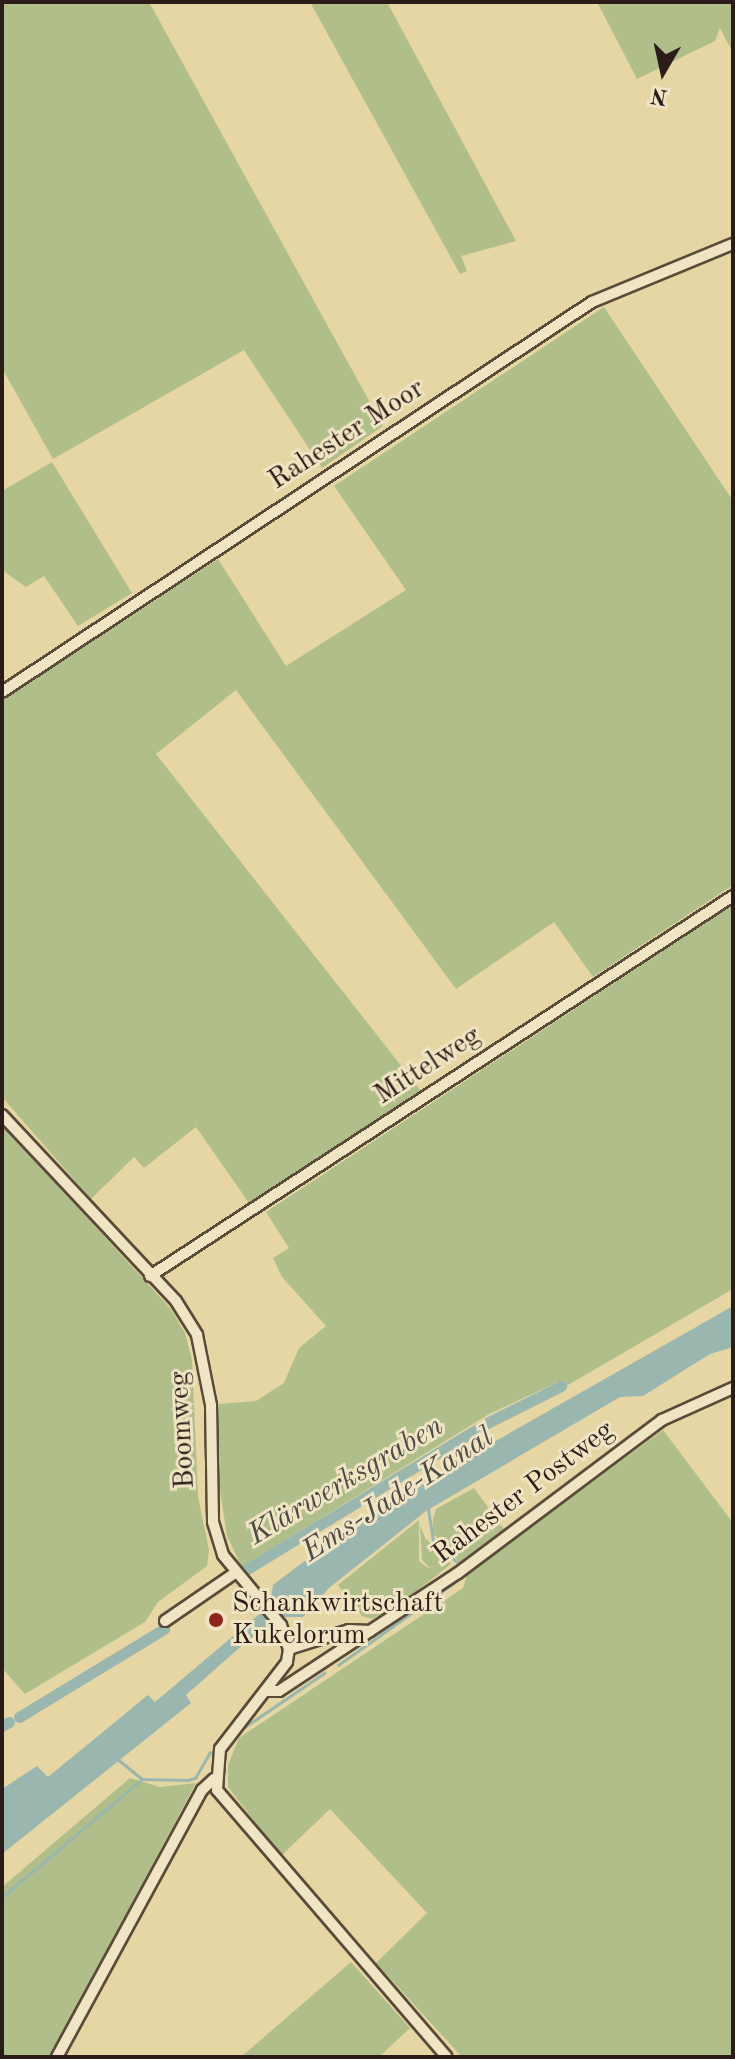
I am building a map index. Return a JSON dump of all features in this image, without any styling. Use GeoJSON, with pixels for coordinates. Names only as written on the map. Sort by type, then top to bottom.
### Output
{"type":"FeatureCollection","features":[{"type":"Feature","properties":{"kind":"street","name":"Rahester Moor"},"geometry":{"type":"LineString","coordinates":[[2,692],[592,302],[733,244]]}},
{"type":"Feature","properties":{"kind":"street","name":"Mittelweg"},"geometry":{"type":"LineString","coordinates":[[150,1276],[733,896]]}},
{"type":"Feature","properties":{"kind":"street","name":"Boomweg"},"geometry":{"type":"LineString","coordinates":[[2,1115],[176,1301],[201,1346],[211,1405],[213,1522],[235,1573],[281,1625],[289,1649]]}},
{"type":"Feature","properties":{"kind":"street","name":"Rahester Postweg"},"geometry":{"type":"LineString","coordinates":[[267,1691],[279,1691],[372,1631],[662,1420],[733,1388]]}},
{"type":"Feature","properties":{"kind":"street"},"geometry":{"type":"LineString","coordinates":[[165,1621],[235,1573]]}},
{"type":"Feature","properties":{"kind":"street"},"geometry":{"type":"LineString","coordinates":[[57,2057],[202,1790],[214,1779],[220,1749],[235,1723],[267,1691],[287,1662],[289,1649],[349,1630],[372,1631]]}},
{"type":"Feature","properties":{"kind":"street"},"geometry":{"type":"LineString","coordinates":[[214,1779],[239,1821],[447,2057]]}},
{"type":"Feature","properties":{"kind":"green space"},"geometry":{"type":"Polygon","coordinates":[[[2,2],[149,2],[383,426],[322,468],[244,350],[53,459],[2,368],[2,2]]]}},
{"type":"Feature","properties":{"kind":"green space"},"geometry":{"type":"Polygon","coordinates":[[[310,2],[387,2],[516,241],[461,256],[467,271],[460,274],[310,2]]]}},
{"type":"Feature","properties":{"kind":"green space"},"geometry":{"type":"Polygon","coordinates":[[[597,2],[733,2],[733,53],[720,28],[715,41],[637,79],[597,2]]]}},
{"type":"Feature","properties":{"kind":"green space"},"geometry":{"type":"Polygon","coordinates":[[[604,307],[733,501],[733,885],[593,977],[554,922],[456,989],[236,690],[156,754],[421,1091],[249,1203],[196,1127],[144,1168],[134,1157],[91,1199],[2,1097],[2,701],[218,559],[286,666],[406,590],[334,486],[604,307]]]}},
{"type":"Feature","properties":{"kind":"green space"},"geometry":{"type":"Polygon","coordinates":[[[52,462],[132,593],[78,626],[44,576],[26,587],[2,570],[2,491],[52,462]]]}},
{"type":"Feature","properties":{"kind":"green space"},"geometry":{"type":"Polygon","coordinates":[[[733,905],[733,1289],[568,1385],[558,1382],[489,1414],[242,1567],[227,1536],[216,1464],[218,1404],[256,1401],[284,1383],[299,1348],[326,1326],[282,1277],[273,1258],[289,1248],[266,1212],[733,905]]]}},
{"type":"Feature","properties":{"kind":"green space"},"geometry":{"type":"Polygon","coordinates":[[[2,1125],[171,1309],[185,1333],[192,1360],[198,1497],[209,1550],[207,1566],[158,1602],[145,1622],[25,1694],[2,1668],[2,1125]]]}},
{"type":"Feature","properties":{"kind":"green space"},"geometry":{"type":"Polygon","coordinates":[[[663,1430],[733,1523],[733,2057],[462,2057],[376,1963],[427,1913],[330,1809],[281,1856],[228,1787],[228,1765],[239,1738],[463,1588],[467,1575],[663,1430]]]}},
{"type":"Feature","properties":{"kind":"green space"},"geometry":{"type":"Polygon","coordinates":[[[474,1488],[506,1532],[461,1564],[433,1533],[433,1518],[436,1509],[474,1488]]]}},
{"type":"Feature","properties":{"kind":"green space"},"geometry":{"type":"Polygon","coordinates":[[[419,1520],[419,1561],[428,1568],[448,1560],[451,1564],[398,1606],[372,1619],[362,1616],[338,1585],[419,1520]]]}},
{"type":"Feature","properties":{"kind":"green space"},"geometry":{"type":"Polygon","coordinates":[[[420,1525],[425,1538],[446,1558],[440,1564],[429,1567],[422,1560],[420,1525]]]}},
{"type":"Feature","properties":{"kind":"green space"},"geometry":{"type":"Polygon","coordinates":[[[130,1778],[160,1787],[196,1783],[50,2057],[2,2057],[2,1887],[130,1778]]]}},
{"type":"Feature","properties":{"kind":"green space"},"geometry":{"type":"Polygon","coordinates":[[[351,1962],[410,2028],[379,2057],[241,2057],[351,1962]]]}},
{"type":"Feature","properties":{"kind":"water"},"geometry":{"type":"Polygon","coordinates":[[[733,1306],[733,1347],[710,1354],[643,1396],[620,1397],[426,1511],[329,1588],[303,1617],[278,1617],[238,1649],[186,1695],[191,1703],[2,1854],[2,1789],[37,1766],[48,1777],[148,1695],[155,1702],[270,1605],[273,1585],[331,1541],[385,1504],[733,1306]]]}},
{"type":"Feature","properties":{"kind":"waterway","name":"Klärwerksgraben"},"geometry":{"type":"LineString","coordinates":[[242,1572],[487,1423],[561,1386]]}},
{"type":"Feature","properties":{"kind":"waterway","name":"Ems-Jade-Kanal"},"geometry":{"type":"LineString","coordinates":[[428,1509],[433,1542],[458,1563]]}},
{"type":"Feature","properties":{"kind":"waterway"},"geometry":{"type":"LineString","coordinates":[[338,1665],[455,1582]]}},
{"type":"Feature","properties":{"kind":"waterway","name":"Klärwerksgraben"},"geometry":{"type":"LineString","coordinates":[[19,1717],[164,1629]]}},
{"type":"Feature","properties":{"kind":"waterway"},"geometry":{"type":"LineString","coordinates":[[240,1730],[324,1673]]}},
{"type":"Feature","properties":{"kind":"waterway","name":"Klärwerksgraben"},"geometry":{"type":"LineString","coordinates":[[2,1726],[9,1722]]}},
{"type":"Feature","properties":{"kind":"waterway"},"geometry":{"type":"LineString","coordinates":[[116,1758],[142,1779],[187,1780],[195,1778],[210,1752]]}},
{"type":"Feature","properties":{"kind":"waterway"},"geometry":{"type":"LineString","coordinates":[[2,1897],[142,1779]]}},
{"type":"Feature","properties":{"kind":"place","name":"Schankwirtschaft Kukelorum"},"geometry":{"type":"Point","coordinates":[216,1620]}}]}
